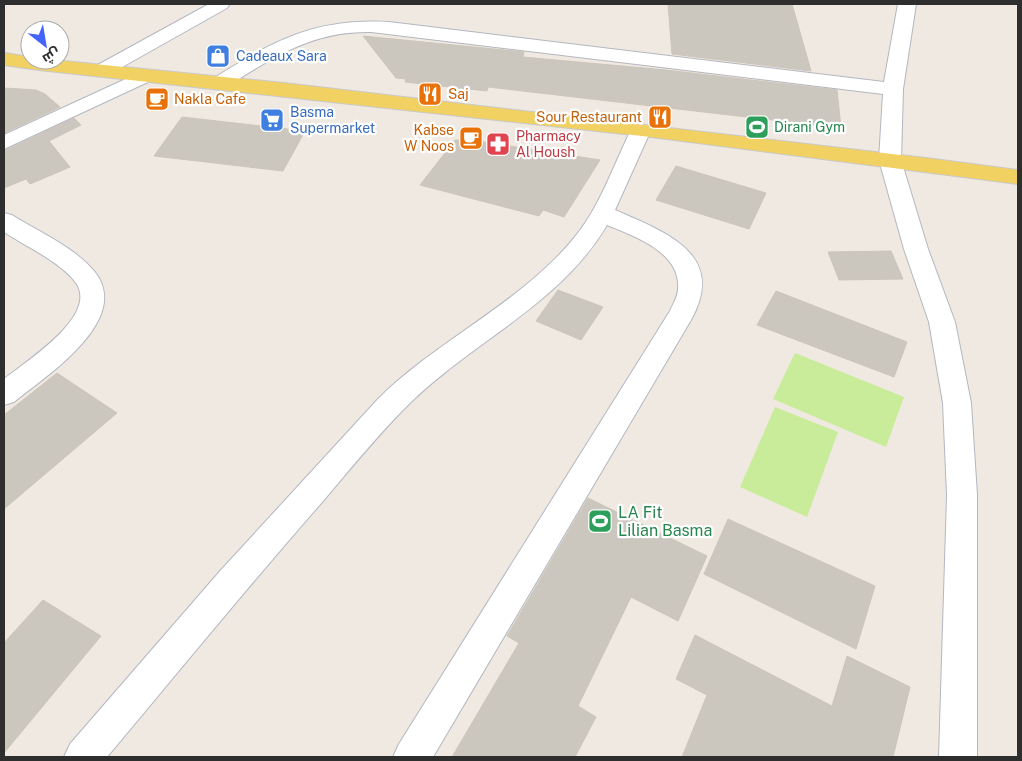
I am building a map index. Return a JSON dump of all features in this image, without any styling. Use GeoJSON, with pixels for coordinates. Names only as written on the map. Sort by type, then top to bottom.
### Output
{"type":"FeatureCollection","features":[{"type":"Feature","properties":{"kind":"main road"},"geometry":{"type":"LineString","coordinates":[[8,62],[143,77],[221,82],[641,130],[1018,177]]}},
{"type":"Feature","properties":{"kind":"street"},"geometry":{"type":"LineString","coordinates":[[101,71],[221,4]]}},
{"type":"Feature","properties":{"kind":"street"},"geometry":{"type":"LineString","coordinates":[[908,4],[893,89],[890,160],[916,249],[942,322],[956,403],[962,495],[958,757]]}},
{"type":"Feature","properties":{"kind":"street"},"geometry":{"type":"LineString","coordinates":[[221,82],[274,49],[300,38],[342,27],[389,26],[605,55],[893,89]]}},
{"type":"Feature","properties":{"kind":"street"},"geometry":{"type":"LineString","coordinates":[[4,143],[143,77]]}},
{"type":"Feature","properties":{"kind":"street"},"geometry":{"type":"LineString","coordinates":[[83,757],[279,527],[397,397],[442,359],[527,297],[557,271],[583,243],[602,213],[641,130]]}},
{"type":"Feature","properties":{"kind":"street"},"geometry":{"type":"LineString","coordinates":[[412,757],[682,313],[691,289],[689,270],[678,255],[662,241],[602,213]]}},
{"type":"Feature","properties":{"kind":"street"},"geometry":{"type":"LineString","coordinates":[[4,221],[74,268],[87,279],[95,294],[91,315],[77,334],[4,394]]}},
{"type":"Feature","properties":{"kind":"green space"},"geometry":{"type":"Polygon","coordinates":[[[795,353],[904,397],[886,447],[773,399],[795,353]]]}},
{"type":"Feature","properties":{"kind":"green space"},"geometry":{"type":"Polygon","coordinates":[[[775,407],[838,432],[807,517],[740,487],[775,407]]]}},
{"type":"Feature","properties":{"kind":"building"},"geometry":{"type":"Polygon","coordinates":[[[668,4],[792,4],[811,71],[672,54],[668,4]]]}},
{"type":"Feature","properties":{"kind":"building"},"geometry":{"type":"Polygon","coordinates":[[[363,36],[524,52],[523,57],[666,70],[837,90],[841,128],[488,87],[487,91],[405,82],[406,79],[396,78],[363,36]]]}},
{"type":"Feature","properties":{"kind":"building"},"geometry":{"type":"Polygon","coordinates":[[[4,88],[36,90],[45,94],[60,107],[4,133],[4,88]]]}},
{"type":"Feature","properties":{"kind":"building"},"geometry":{"type":"Polygon","coordinates":[[[182,117],[305,131],[283,171],[154,156],[182,117]]]}},
{"type":"Feature","properties":{"kind":"building"},"geometry":{"type":"Polygon","coordinates":[[[74,118],[81,125],[49,141],[70,167],[30,184],[26,179],[4,188],[4,151],[74,118]]]}},
{"type":"Feature","properties":{"kind":"building"},"geometry":{"type":"Polygon","coordinates":[[[455,140],[478,141],[600,160],[564,217],[543,210],[539,216],[420,185],[455,140]]]}},
{"type":"Feature","properties":{"kind":"building"},"geometry":{"type":"Polygon","coordinates":[[[676,166],[766,193],[749,229],[656,200],[676,166]]]}},
{"type":"Feature","properties":{"kind":"building"},"geometry":{"type":"Polygon","coordinates":[[[891,251],[903,279],[839,280],[828,252],[891,251]]]}},
{"type":"Feature","properties":{"kind":"building"},"geometry":{"type":"Polygon","coordinates":[[[558,290],[603,307],[581,340],[536,321],[558,290]]]}},
{"type":"Feature","properties":{"kind":"building"},"geometry":{"type":"Polygon","coordinates":[[[776,291],[907,342],[894,377],[757,325],[776,291]]]}},
{"type":"Feature","properties":{"kind":"building"},"geometry":{"type":"Polygon","coordinates":[[[57,373],[117,413],[4,509],[4,415],[57,373]]]}},
{"type":"Feature","properties":{"kind":"building"},"geometry":{"type":"Polygon","coordinates":[[[588,498],[707,556],[678,621],[631,597],[578,706],[596,717],[575,757],[452,757],[519,643],[507,636],[588,498]]]}},
{"type":"Feature","properties":{"kind":"building"},"geometry":{"type":"Polygon","coordinates":[[[728,519],[875,586],[856,649],[704,574],[728,519]]]}},
{"type":"Feature","properties":{"kind":"building"},"geometry":{"type":"Polygon","coordinates":[[[43,600],[101,636],[4,753],[4,643],[43,600]]]}},
{"type":"Feature","properties":{"kind":"building"},"geometry":{"type":"Polygon","coordinates":[[[695,635],[832,706],[847,656],[910,687],[893,757],[682,757],[707,695],[676,679],[695,635]]]}},
{"type":"Feature","properties":{"kind":"place","name":"Cadeaux Sara"},"geometry":{"type":"Point","coordinates":[218,56]}},
{"type":"Feature","properties":{"kind":"place","name":"Saj"},"geometry":{"type":"Point","coordinates":[430,94]}},
{"type":"Feature","properties":{"kind":"place","name":"Nakla Cafe"},"geometry":{"type":"Point","coordinates":[157,99]}},
{"type":"Feature","properties":{"kind":"place","name":"Sour Restaurant"},"geometry":{"type":"Point","coordinates":[660,117]}},
{"type":"Feature","properties":{"kind":"place","name":"Basma Supermarket"},"geometry":{"type":"Point","coordinates":[272,120]}},
{"type":"Feature","properties":{"kind":"place","name":"Dirani Gym"},"geometry":{"type":"Point","coordinates":[757,127]}},
{"type":"Feature","properties":{"kind":"place","name":"Kabse W Noos"},"geometry":{"type":"Point","coordinates":[471,138]}},
{"type":"Feature","properties":{"kind":"place","name":"Pharmacy Al Housh"},"geometry":{"type":"Point","coordinates":[498,144]}},
{"type":"Feature","properties":{"kind":"place","name":"LA Fit Lilian Basma"},"geometry":{"type":"Point","coordinates":[600,521]}}]}
